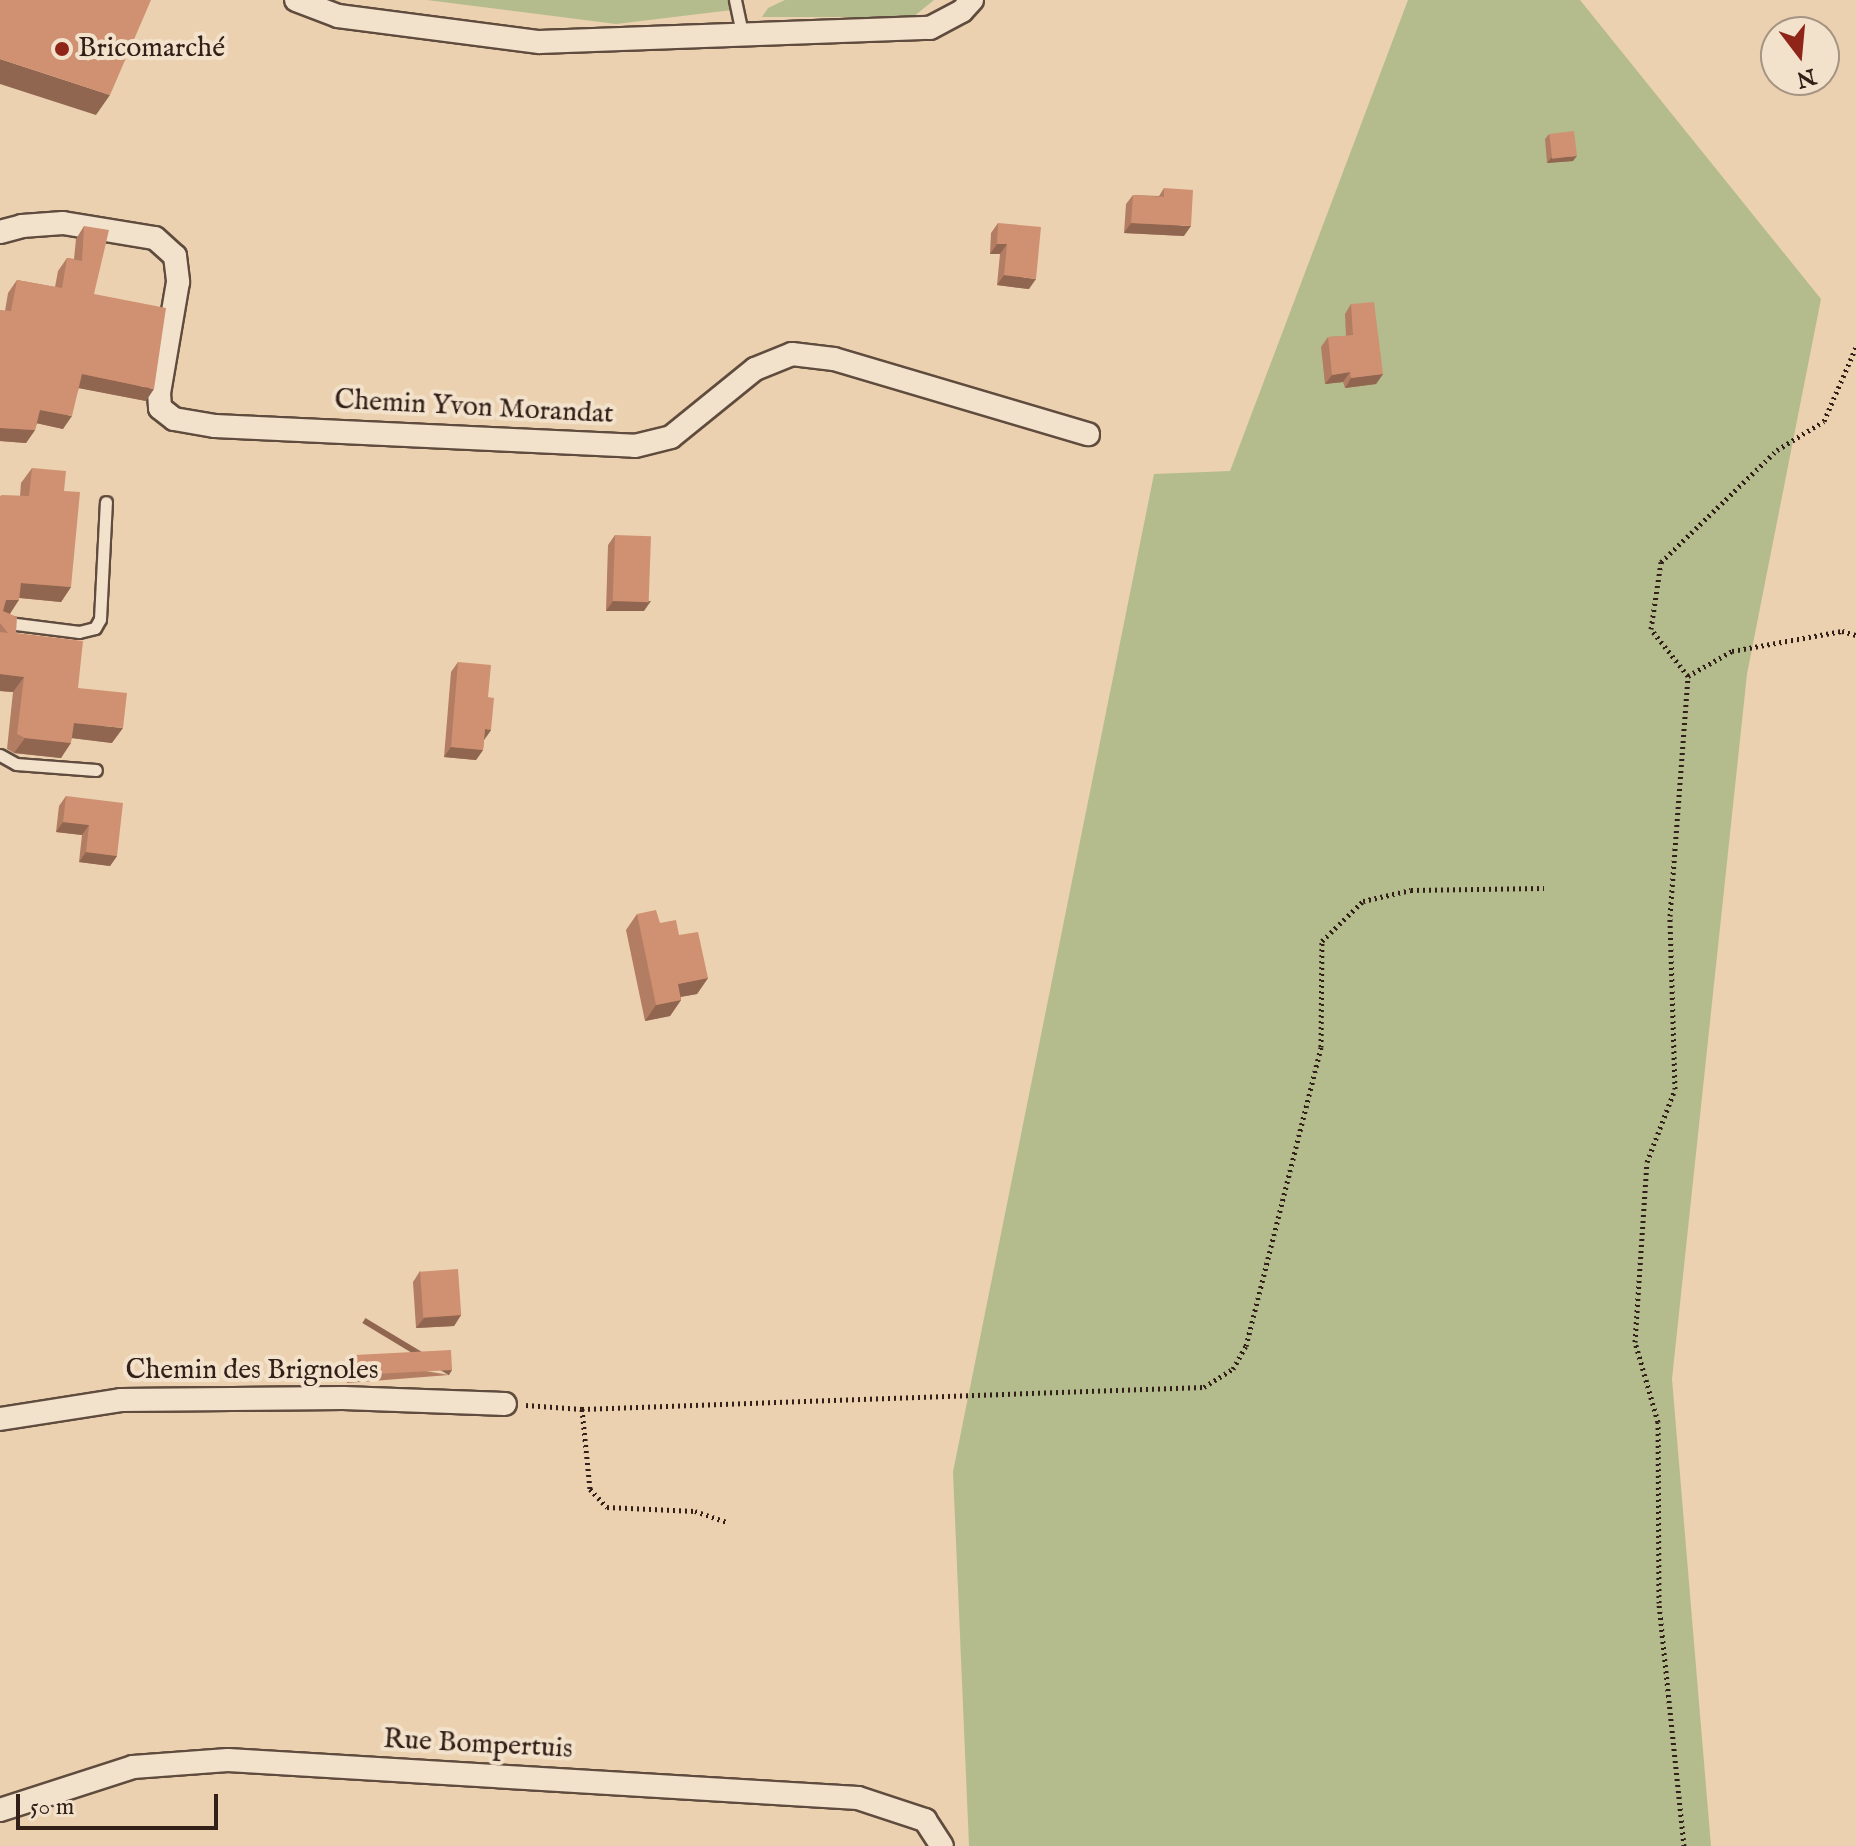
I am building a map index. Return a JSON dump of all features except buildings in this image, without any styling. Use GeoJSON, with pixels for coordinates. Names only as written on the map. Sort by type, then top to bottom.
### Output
{"type":"FeatureCollection","features":[{"type":"Feature","properties":{"kind":"street"},"geometry":{"type":"LineString","coordinates":[[296,0],[338,16],[539,42],[930,28],[962,11],[972,0]]}},
{"type":"Feature","properties":{"kind":"street","name":"Chemin Yvon Morandat"},"geometry":{"type":"LineString","coordinates":[[0,232],[22,226],[63,223],[155,238],[175,256],[178,282],[159,393],[160,408],[174,419],[215,426],[635,446],[671,437],[755,369],[792,354],[834,359],[1088,434]]}},
{"type":"Feature","properties":{"kind":"street","name":"Chemin des Brignoles"},"geometry":{"type":"LineString","coordinates":[[0,1419],[121,1400],[343,1398],[505,1404]]}},
{"type":"Feature","properties":{"kind":"street","name":"Rue Bompertuis"},"geometry":{"type":"LineString","coordinates":[[0,1810],[133,1767],[228,1760],[858,1798],[925,1820],[942,1846]]}},
{"type":"Feature","properties":{"kind":"lane"},"geometry":{"type":"LineString","coordinates":[[735,0],[742,34]]}},
{"type":"Feature","properties":{"kind":"lane"},"geometry":{"type":"LineString","coordinates":[[0,622],[79,632],[95,628],[100,619],[106,502]]}},
{"type":"Feature","properties":{"kind":"lane"},"geometry":{"type":"LineString","coordinates":[[0,755],[16,764],[96,770]]}},
{"type":"Feature","properties":{"kind":"path"},"geometry":{"type":"LineString","coordinates":[[1684,1846],[1659,1603],[1658,1422],[1635,1342],[1647,1162],[1675,1089],[1670,916],[1688,676],[1651,629],[1661,562],[1777,450],[1824,421],[1856,347]]}},
{"type":"Feature","properties":{"kind":"path"},"geometry":{"type":"LineString","coordinates":[[1688,676],[1732,651],[1842,631],[1856,635]]}},
{"type":"Feature","properties":{"kind":"path"},"geometry":{"type":"LineString","coordinates":[[505,1404],[582,1409],[1204,1387],[1233,1369],[1246,1346],[1321,1047],[1322,941],[1363,901],[1411,890],[1544,888]]}},
{"type":"Feature","properties":{"kind":"path"},"geometry":{"type":"LineString","coordinates":[[582,1409],[590,1489],[607,1507],[695,1511],[727,1522]]}},
{"type":"Feature","properties":{"kind":"green space"},"geometry":{"type":"Polygon","coordinates":[[[427,0],[729,0],[732,10],[616,24],[427,0]]]}},
{"type":"Feature","properties":{"kind":"green space"},"geometry":{"type":"Polygon","coordinates":[[[785,0],[934,0],[913,17],[762,17],[768,8],[785,0]]]}},
{"type":"Feature","properties":{"kind":"green space"},"geometry":{"type":"Polygon","coordinates":[[[1408,0],[1580,0],[1821,299],[1747,674],[1672,1379],[1711,1846],[969,1846],[953,1472],[1154,474],[1230,471],[1408,0]]]}},
{"type":"Feature","properties":{"kind":"place","name":"Bricomarché"},"geometry":{"type":"Point","coordinates":[62,49]}}]}
